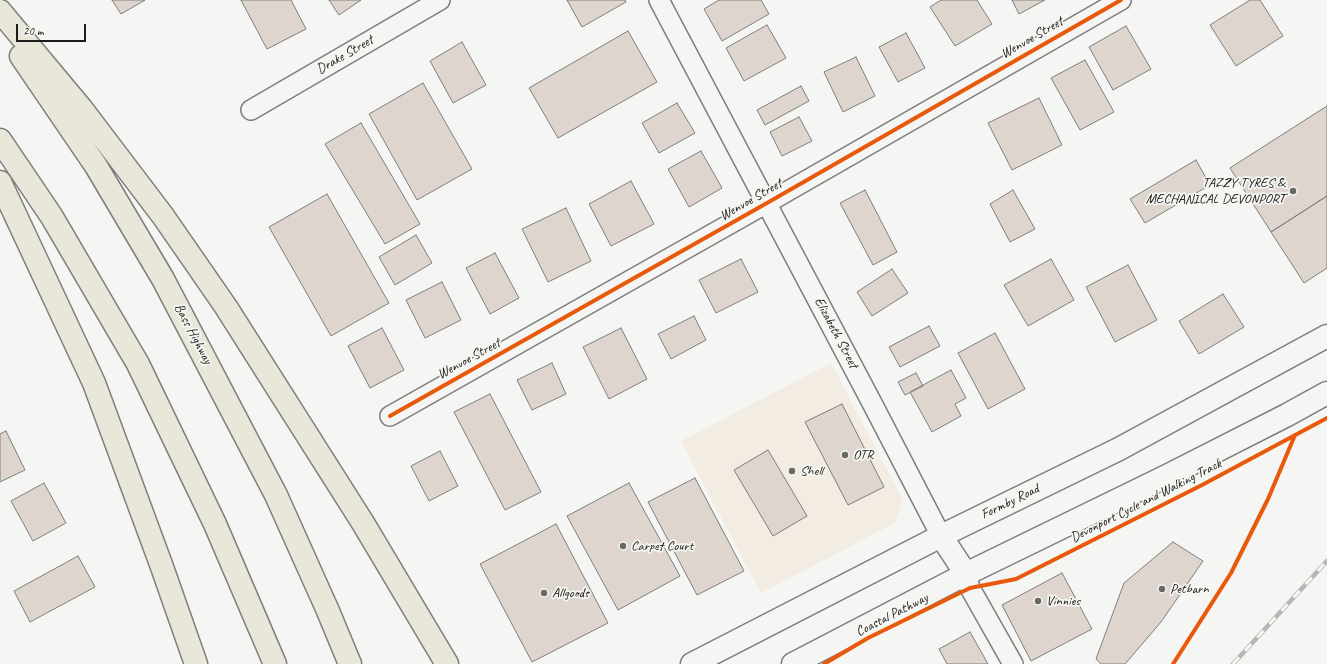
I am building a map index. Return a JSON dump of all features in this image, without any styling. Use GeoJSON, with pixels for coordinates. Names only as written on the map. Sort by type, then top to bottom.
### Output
{"type":"FeatureCollection","features":[{"type":"Feature","properties":{"kind":"highway"},"geometry":{"type":"LineString","coordinates":[[0,11],[81,108],[163,216],[226,307],[363,524],[447,664]]}},
{"type":"Feature","properties":{"kind":"highway","name":"Bass Highway"},"geometry":{"type":"LineString","coordinates":[[0,24],[96,166],[163,279],[276,495],[350,664]]}},
{"type":"Feature","properties":{"kind":"highway"},"geometry":{"type":"LineString","coordinates":[[0,140],[52,217],[138,364],[215,524],[275,664]]}},
{"type":"Feature","properties":{"kind":"highway"},"geometry":{"type":"LineString","coordinates":[[0,182],[94,383],[196,664]]}},
{"type":"Feature","properties":{"kind":"main road","name":"Formby Road"},"geometry":{"type":"LineString","coordinates":[[692,664],[941,536],[1119,449],[1327,336]]}},
{"type":"Feature","properties":{"kind":"main road"},"geometry":{"type":"LineString","coordinates":[[793,664],[966,574],[1167,476],[1287,415],[1327,392]]}},
{"type":"Feature","properties":{"kind":"main road","name":"Elizabeth Street"},"geometry":{"type":"LineString","coordinates":[[941,536],[966,574]]}},
{"type":"Feature","properties":{"kind":"street","name":"Drake Street"},"geometry":{"type":"LineString","coordinates":[[251,110],[440,0]]}},
{"type":"Feature","properties":{"kind":"street","name":"Elizabeth Street"},"geometry":{"type":"LineString","coordinates":[[660,0],[941,536]]}},
{"type":"Feature","properties":{"kind":"street","name":"Wenvoe Street"},"geometry":{"type":"LineString","coordinates":[[390,416],[767,203],[1121,0]]}},
{"type":"Feature","properties":{"kind":"street","name":"Elizabeth Street"},"geometry":{"type":"LineString","coordinates":[[966,574],[970,588],[1013,664]]}},
{"type":"Feature","properties":{"kind":"shaded area","name":"Shell"},"geometry":{"type":"Polygon","coordinates":[[[831,363],[903,500],[895,523],[761,593],[681,441],[831,363]]]}},
{"type":"Feature","properties":{"kind":"building"},"geometry":{"type":"Polygon","coordinates":[[[112,0],[145,0],[121,14],[112,0]]]}},
{"type":"Feature","properties":{"kind":"building"},"geometry":{"type":"Polygon","coordinates":[[[241,0],[291,0],[306,29],[267,49],[241,0]]]}},
{"type":"Feature","properties":{"kind":"building"},"geometry":{"type":"Polygon","coordinates":[[[329,0],[361,0],[339,15],[329,0]]]}},
{"type":"Feature","properties":{"kind":"building"},"geometry":{"type":"Polygon","coordinates":[[[567,0],[625,0],[626,2],[582,27],[567,0]]]}},
{"type":"Feature","properties":{"kind":"building"},"geometry":{"type":"Polygon","coordinates":[[[719,0],[761,0],[769,14],[722,41],[704,9],[719,0]]]}},
{"type":"Feature","properties":{"kind":"building"},"geometry":{"type":"Polygon","coordinates":[[[941,0],[977,0],[992,24],[955,46],[930,7],[941,0]]]}},
{"type":"Feature","properties":{"kind":"building"},"geometry":{"type":"Polygon","coordinates":[[[1012,0],[1045,0],[1019,14],[1012,0]]]}},
{"type":"Feature","properties":{"kind":"building"},"geometry":{"type":"Polygon","coordinates":[[[1250,0],[1260,0],[1283,36],[1236,66],[1210,25],[1250,0]]]}},
{"type":"Feature","properties":{"kind":"building"},"geometry":{"type":"Polygon","coordinates":[[[767,25],[786,58],[744,81],[726,48],[767,25]]]}},
{"type":"Feature","properties":{"kind":"building"},"geometry":{"type":"Polygon","coordinates":[[[1126,26],[1151,69],[1113,90],[1089,47],[1126,26]]]}},
{"type":"Feature","properties":{"kind":"building"},"geometry":{"type":"Polygon","coordinates":[[[628,31],[657,82],[558,138],[529,88],[628,31]]]}},
{"type":"Feature","properties":{"kind":"building"},"geometry":{"type":"Polygon","coordinates":[[[906,33],[925,68],[898,82],[879,47],[906,33]]]}},
{"type":"Feature","properties":{"kind":"building"},"geometry":{"type":"Polygon","coordinates":[[[462,42],[486,85],[453,103],[430,61],[462,42]]]}},
{"type":"Feature","properties":{"kind":"building"},"geometry":{"type":"Polygon","coordinates":[[[856,57],[875,96],[843,112],[824,72],[856,57]]]}},
{"type":"Feature","properties":{"kind":"building"},"geometry":{"type":"Polygon","coordinates":[[[1085,60],[1114,112],[1080,130],[1051,78],[1085,60]]]}},
{"type":"Feature","properties":{"kind":"building"},"geometry":{"type":"Polygon","coordinates":[[[423,83],[472,169],[417,200],[369,114],[423,83]]]}},
{"type":"Feature","properties":{"kind":"building"},"geometry":{"type":"Polygon","coordinates":[[[801,86],[809,101],[765,125],[757,110],[801,86]]]}},
{"type":"Feature","properties":{"kind":"building"},"geometry":{"type":"Polygon","coordinates":[[[1039,98],[1062,145],[1012,170],[988,123],[1039,98]]]}},
{"type":"Feature","properties":{"kind":"building"},"geometry":{"type":"Polygon","coordinates":[[[677,103],[695,133],[659,153],[642,123],[677,103]]]}},
{"type":"Feature","properties":{"kind":"building"},"geometry":{"type":"Polygon","coordinates":[[[1327,106],[1327,196],[1271,232],[1230,168],[1327,106]]]}},
{"type":"Feature","properties":{"kind":"building"},"geometry":{"type":"Polygon","coordinates":[[[799,117],[812,141],[782,156],[770,132],[799,117]]]}},
{"type":"Feature","properties":{"kind":"building"},"geometry":{"type":"Polygon","coordinates":[[[361,123],[420,224],[385,244],[325,144],[361,123]]]}},
{"type":"Feature","properties":{"kind":"building"},"geometry":{"type":"Polygon","coordinates":[[[701,151],[722,188],[689,207],[668,169],[701,151]]]}},
{"type":"Feature","properties":{"kind":"building"},"geometry":{"type":"Polygon","coordinates":[[[1196,160],[1210,185],[1145,223],[1130,199],[1196,160]]]}},
{"type":"Feature","properties":{"kind":"building"},"geometry":{"type":"Polygon","coordinates":[[[631,181],[654,224],[611,246],[589,204],[631,181]]]}},
{"type":"Feature","properties":{"kind":"building"},"geometry":{"type":"Polygon","coordinates":[[[865,190],[897,252],[873,265],[840,203],[865,190]]]}},
{"type":"Feature","properties":{"kind":"building"},"geometry":{"type":"Polygon","coordinates":[[[1013,190],[1035,229],[1010,242],[990,204],[1013,190]]]}},
{"type":"Feature","properties":{"kind":"building"},"geometry":{"type":"Polygon","coordinates":[[[327,194],[389,303],[331,336],[269,227],[327,194]]]}},
{"type":"Feature","properties":{"kind":"building"},"geometry":{"type":"Polygon","coordinates":[[[1327,196],[1327,268],[1304,283],[1271,232],[1327,196]]]}},
{"type":"Feature","properties":{"kind":"building"},"geometry":{"type":"Polygon","coordinates":[[[566,208],[591,261],[548,282],[522,229],[566,208]]]}},
{"type":"Feature","properties":{"kind":"building"},"geometry":{"type":"Polygon","coordinates":[[[416,235],[432,263],[395,285],[379,257],[416,235]]]}},
{"type":"Feature","properties":{"kind":"building"},"geometry":{"type":"Polygon","coordinates":[[[495,253],[519,298],[490,314],[466,268],[495,253]]]}},
{"type":"Feature","properties":{"kind":"building"},"geometry":{"type":"Polygon","coordinates":[[[741,259],[758,292],[716,313],[699,280],[741,259]]]}},
{"type":"Feature","properties":{"kind":"building"},"geometry":{"type":"Polygon","coordinates":[[[1051,259],[1074,300],[1028,326],[1004,285],[1051,259]]]}},
{"type":"Feature","properties":{"kind":"building"},"geometry":{"type":"Polygon","coordinates":[[[1128,265],[1157,320],[1115,342],[1086,287],[1128,265]]]}},
{"type":"Feature","properties":{"kind":"building"},"geometry":{"type":"Polygon","coordinates":[[[892,269],[908,293],[872,316],[857,292],[892,269]]]}},
{"type":"Feature","properties":{"kind":"building"},"geometry":{"type":"Polygon","coordinates":[[[442,282],[461,320],[425,338],[406,300],[442,282]]]}},
{"type":"Feature","properties":{"kind":"building"},"geometry":{"type":"Polygon","coordinates":[[[1223,294],[1244,327],[1199,354],[1179,321],[1223,294]]]}},
{"type":"Feature","properties":{"kind":"building"},"geometry":{"type":"Polygon","coordinates":[[[694,316],[706,340],[671,359],[658,334],[694,316]]]}},
{"type":"Feature","properties":{"kind":"building"},"geometry":{"type":"Polygon","coordinates":[[[929,326],[940,346],[900,367],[889,347],[929,326]]]}},
{"type":"Feature","properties":{"kind":"building"},"geometry":{"type":"Polygon","coordinates":[[[382,328],[404,370],[370,388],[348,346],[382,328]]]}},
{"type":"Feature","properties":{"kind":"building"},"geometry":{"type":"Polygon","coordinates":[[[621,328],[647,379],[609,399],[583,347],[621,328]]]}},
{"type":"Feature","properties":{"kind":"building"},"geometry":{"type":"Polygon","coordinates":[[[995,333],[1025,389],[988,409],[958,353],[995,333]]]}},
{"type":"Feature","properties":{"kind":"building"},"geometry":{"type":"Polygon","coordinates":[[[552,363],[566,394],[532,410],[517,380],[552,363]]]}},
{"type":"Feature","properties":{"kind":"building"},"geometry":{"type":"Polygon","coordinates":[[[951,370],[966,398],[955,404],[961,416],[932,432],[910,392],[951,370]]]}},
{"type":"Feature","properties":{"kind":"building"},"geometry":{"type":"Polygon","coordinates":[[[916,373],[923,386],[905,395],[898,382],[916,373]]]}},
{"type":"Feature","properties":{"kind":"building"},"geometry":{"type":"Polygon","coordinates":[[[490,394],[541,492],[505,510],[454,412],[490,394]]]}},
{"type":"Feature","properties":{"kind":"building","name":"OTR"},"geometry":{"type":"Polygon","coordinates":[[[842,404],[884,487],[848,505],[805,422],[842,404]]]}},
{"type":"Feature","properties":{"kind":"building"},"geometry":{"type":"Polygon","coordinates":[[[6,431],[25,470],[0,482],[0,434],[6,431]]]}},
{"type":"Feature","properties":{"kind":"building"},"geometry":{"type":"Polygon","coordinates":[[[768,450],[807,516],[773,536],[734,470],[768,450]]]}},
{"type":"Feature","properties":{"kind":"building"},"geometry":{"type":"Polygon","coordinates":[[[440,451],[458,486],[429,501],[411,466],[440,451]]]}},
{"type":"Feature","properties":{"kind":"building"},"geometry":{"type":"Polygon","coordinates":[[[695,478],[744,571],[697,595],[648,502],[695,478]]]}},
{"type":"Feature","properties":{"kind":"building"},"geometry":{"type":"Polygon","coordinates":[[[44,483],[66,523],[33,541],[11,501],[44,483]]]}},
{"type":"Feature","properties":{"kind":"building","name":"Carpet Court"},"geometry":{"type":"Polygon","coordinates":[[[629,483],[680,576],[618,610],[567,516],[629,483]]]}},
{"type":"Feature","properties":{"kind":"building","name":"Allgoods"},"geometry":{"type":"Polygon","coordinates":[[[556,524],[608,623],[532,662],[480,564],[556,524]]]}},
{"type":"Feature","properties":{"kind":"building"},"geometry":{"type":"Polygon","coordinates":[[[1173,542],[1203,561],[1161,622],[1125,664],[1101,664],[1096,659],[1124,583],[1173,542]]]}},
{"type":"Feature","properties":{"kind":"building"},"geometry":{"type":"Polygon","coordinates":[[[78,556],[95,587],[30,622],[14,591],[78,556]]]}},
{"type":"Feature","properties":{"kind":"building"},"geometry":{"type":"Polygon","coordinates":[[[1062,573],[1092,629],[1031,661],[1002,605],[1062,573]]]}},
{"type":"Feature","properties":{"kind":"building"},"geometry":{"type":"Polygon","coordinates":[[[970,632],[988,664],[947,664],[939,649],[970,632]]]}},
{"type":"Feature","properties":{"kind":"railway"},"geometry":{"type":"LineString","coordinates":[[1233,664],[1327,561]]}},
{"type":"Feature","properties":{"kind":"cycle path"},"geometry":{"type":"LineString","coordinates":[[390,416],[767,203],[1121,0]]}},
{"type":"Feature","properties":{"kind":"cycle path","name":"Devonport Cycle and Walking Track"},"geometry":{"type":"LineString","coordinates":[[824,664],[868,638],[970,588],[1016,579],[1202,485],[1327,418]]}},
{"type":"Feature","properties":{"kind":"cycle path"},"geometry":{"type":"LineString","coordinates":[[1173,664],[1231,573],[1268,499],[1295,435]]}},
{"type":"Feature","properties":{"kind":"place","name":"TAZZY TYRES & MECHANICAL DEVONPORT"},"geometry":{"type":"Point","coordinates":[1293,191]}},
{"type":"Feature","properties":{"kind":"place","name":"OTR"},"geometry":{"type":"Point","coordinates":[845,455]}},
{"type":"Feature","properties":{"kind":"place","name":"Shell"},"geometry":{"type":"Point","coordinates":[792,471]}},
{"type":"Feature","properties":{"kind":"place","name":"Carpet Court"},"geometry":{"type":"Point","coordinates":[623,546]}},
{"type":"Feature","properties":{"kind":"place","name":"Petbarn"},"geometry":{"type":"Point","coordinates":[1162,589]}},
{"type":"Feature","properties":{"kind":"place","name":"Allgoods"},"geometry":{"type":"Point","coordinates":[544,593]}},
{"type":"Feature","properties":{"kind":"place","name":"Vinnies"},"geometry":{"type":"Point","coordinates":[1038,601]}}]}
